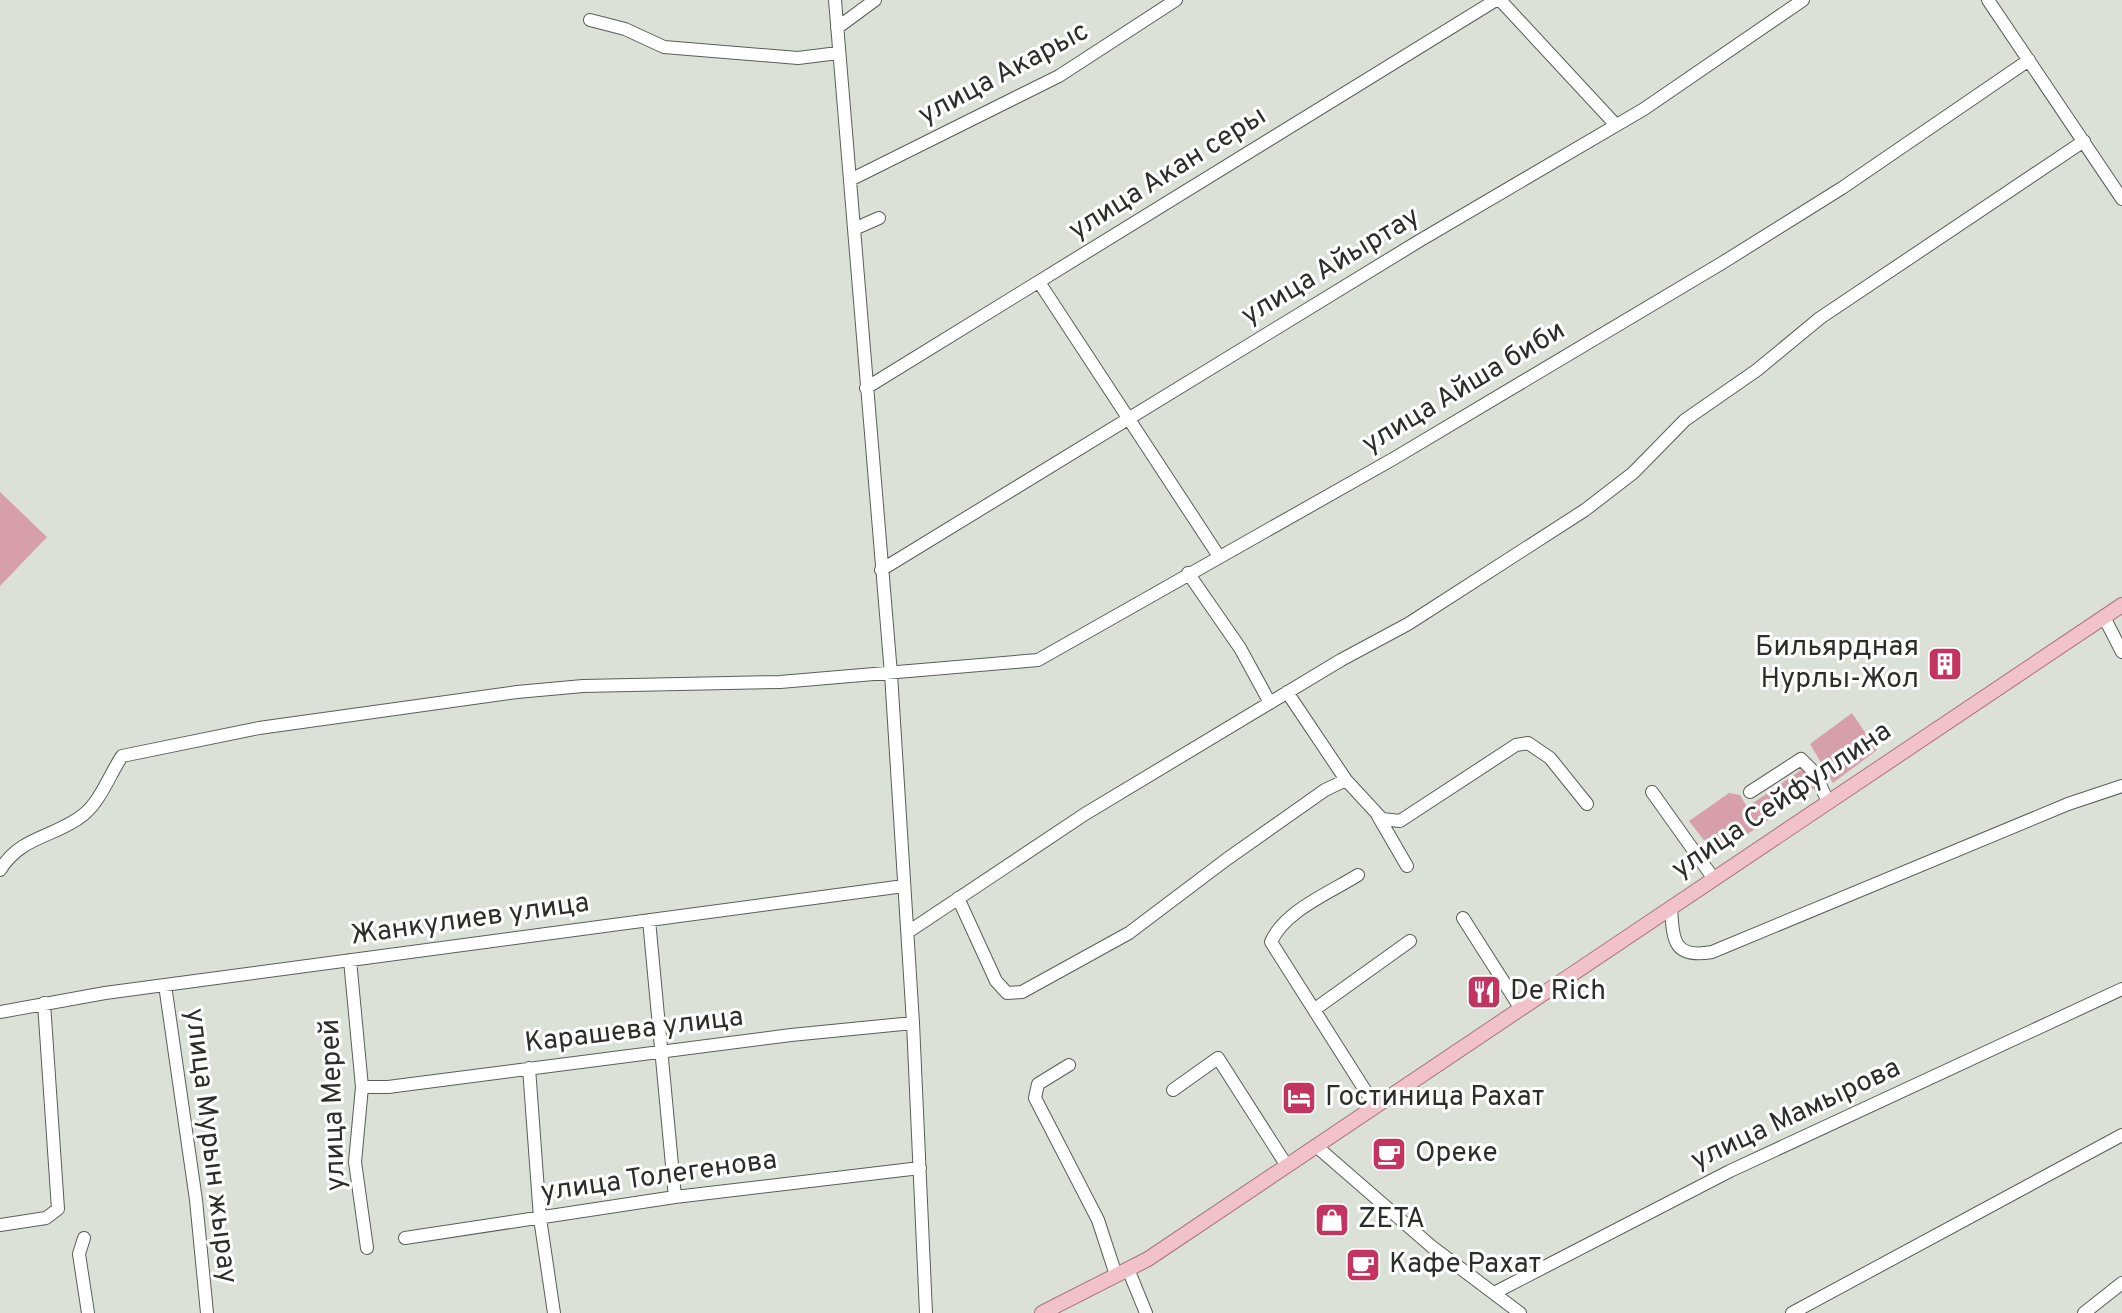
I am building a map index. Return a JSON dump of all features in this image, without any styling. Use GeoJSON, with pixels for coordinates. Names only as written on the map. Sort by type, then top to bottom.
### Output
{"type":"FeatureCollection","features":[{"type":"Feature","properties":{"kind":"main road","name":"улица Сейфуллина"},"geometry":{"type":"LineString","coordinates":[[1042,1313],[1122,1272],[1287,1166],[2122,605]]}},
{"type":"Feature","properties":{"kind":"street"},"geometry":{"type":"LineString","coordinates":[[835,0],[891,674],[913,1023],[926,1313]]}},
{"type":"Feature","properties":{"kind":"street"},"geometry":{"type":"LineString","coordinates":[[837,28],[875,0]]}},
{"type":"Feature","properties":{"kind":"street","name":"улица Акарыс"},"geometry":{"type":"LineString","coordinates":[[850,180],[1059,76],[1176,0]]}},
{"type":"Feature","properties":{"kind":"street"},"geometry":{"type":"LineString","coordinates":[[1498,0],[1615,124]]}},
{"type":"Feature","properties":{"kind":"street","name":"улица Акан серы"},"geometry":{"type":"LineString","coordinates":[[866,388],[1498,0]]}},
{"type":"Feature","properties":{"kind":"street","name":"улица Айыртау"},"geometry":{"type":"LineString","coordinates":[[881,570],[1644,109],[1803,0]]}},
{"type":"Feature","properties":{"kind":"street"},"geometry":{"type":"LineString","coordinates":[[1988,0],[2122,199]]}},
{"type":"Feature","properties":{"kind":"street"},"geometry":{"type":"LineString","coordinates":[[590,20],[625,29],[664,47],[798,58],[838,53]]}},
{"type":"Feature","properties":{"kind":"street","name":"улица Айша биби"},"geometry":{"type":"LineString","coordinates":[[0,870],[34,836],[85,814],[122,756],[152,749],[324,717],[570,687],[780,682],[1038,660],[1218,555],[1276,527],[1393,459],[1747,247],[2029,60]]}},
{"type":"Feature","properties":{"kind":"street"},"geometry":{"type":"LineString","coordinates":[[908,932],[1085,814],[1287,692],[1408,624],[1585,510],[1633,473],[1685,420],[1757,370],[1820,318],[2084,141]]}},
{"type":"Feature","properties":{"kind":"street"},"geometry":{"type":"LineString","coordinates":[[854,229],[879,218]]}},
{"type":"Feature","properties":{"kind":"street"},"geometry":{"type":"LineString","coordinates":[[1039,282],[1218,555]]}},
{"type":"Feature","properties":{"kind":"street"},"geometry":{"type":"LineString","coordinates":[[1188,573],[1240,648],[1270,703]]}},
{"type":"Feature","properties":{"kind":"street"},"geometry":{"type":"LineString","coordinates":[[2104,617],[2122,652]]}},
{"type":"Feature","properties":{"kind":"street"},"geometry":{"type":"LineString","coordinates":[[1287,692],[1346,780],[1378,816],[1407,866]]}},
{"type":"Feature","properties":{"kind":"street"},"geometry":{"type":"LineString","coordinates":[[1378,816],[1391,822],[1400,821],[1516,745],[1528,743],[1550,758],[1587,804]]}},
{"type":"Feature","properties":{"kind":"street"},"geometry":{"type":"LineString","coordinates":[[1750,792],[1801,759],[1815,773],[1828,802]]}},
{"type":"Feature","properties":{"kind":"street"},"geometry":{"type":"LineString","coordinates":[[958,898],[996,981],[1007,993],[1022,992],[1129,933],[1227,859],[1325,790],[1346,780]]}},
{"type":"Feature","properties":{"kind":"street","name":"улица Сейфуллина"},"geometry":{"type":"LineString","coordinates":[[1671,907],[1673,933],[1683,951],[1691,956],[1712,952],[2068,804],[2122,786]]}},
{"type":"Feature","properties":{"kind":"street"},"geometry":{"type":"LineString","coordinates":[[1652,792],[1714,879]]}},
{"type":"Feature","properties":{"kind":"street"},"geometry":{"type":"LineString","coordinates":[[1358,875],[1296,914],[1275,933],[1271,942],[1375,1106]]}},
{"type":"Feature","properties":{"kind":"street","name":"Жанкулиев улица"},"geometry":{"type":"LineString","coordinates":[[0,1012],[165,985],[904,886]]}},
{"type":"Feature","properties":{"kind":"street"},"geometry":{"type":"LineString","coordinates":[[1463,918],[1521,1009]]}},
{"type":"Feature","properties":{"kind":"street"},"geometry":{"type":"LineString","coordinates":[[649,920],[675,1197]]}},
{"type":"Feature","properties":{"kind":"street"},"geometry":{"type":"LineString","coordinates":[[1315,1009],[1410,941]]}},
{"type":"Feature","properties":{"kind":"street","name":"улица Мерей"},"geometry":{"type":"LineString","coordinates":[[350,960],[362,1087],[355,1162],[367,1248]]}},
{"type":"Feature","properties":{"kind":"street","name":"улица Мурын жырау"},"geometry":{"type":"LineString","coordinates":[[165,985],[196,1200],[207,1313]]}},
{"type":"Feature","properties":{"kind":"street","name":"улица Мамырова"},"geometry":{"type":"LineString","coordinates":[[1494,1293],[1730,1171],[2122,989]]}},
{"type":"Feature","properties":{"kind":"street"},"geometry":{"type":"LineString","coordinates":[[0,1225],[46,1218],[58,1209],[44,1003]]}},
{"type":"Feature","properties":{"kind":"street","name":"Карашева улица"},"geometry":{"type":"LineString","coordinates":[[362,1087],[388,1087],[913,1023]]}},
{"type":"Feature","properties":{"kind":"street"},"geometry":{"type":"LineString","coordinates":[[1173,1090],[1218,1058],[1287,1166]]}},
{"type":"Feature","properties":{"kind":"street"},"geometry":{"type":"LineString","coordinates":[[1069,1065],[1038,1084],[1035,1098],[1122,1272],[1146,1313]]}},
{"type":"Feature","properties":{"kind":"street"},"geometry":{"type":"LineString","coordinates":[[529,1068],[540,1218],[554,1313]]}},
{"type":"Feature","properties":{"kind":"street"},"geometry":{"type":"LineString","coordinates":[[1792,1313],[2122,1135]]}},
{"type":"Feature","properties":{"kind":"street"},"geometry":{"type":"LineString","coordinates":[[1316,1146],[1431,1246],[1520,1313]]}},
{"type":"Feature","properties":{"kind":"street","name":"улица Толегенова"},"geometry":{"type":"LineString","coordinates":[[405,1238],[675,1197],[920,1168]]}},
{"type":"Feature","properties":{"kind":"street"},"geometry":{"type":"LineString","coordinates":[[84,1238],[79,1254],[88,1313]]}},
{"type":"Feature","properties":{"kind":"street"},"geometry":{"type":"LineString","coordinates":[[2084,1313],[2122,1283]]}},
{"type":"Feature","properties":{"kind":"shaded area"},"geometry":{"type":"Polygon","coordinates":[[[0,492],[47,537],[0,586],[0,492]]]}},
{"type":"Feature","properties":{"kind":"shaded area"},"geometry":{"type":"Polygon","coordinates":[[[1852,713],[1877,750],[1833,783],[1810,744],[1852,713]]]}},
{"type":"Feature","properties":{"kind":"shaded area"},"geometry":{"type":"Polygon","coordinates":[[[1804,768],[1814,788],[1716,856],[1689,821],[1729,793],[1740,795],[1747,807],[1804,768]]]}},
{"type":"Feature","properties":{"kind":"place","name":"Бильярдная Нурлы-Жол"},"geometry":{"type":"Point","coordinates":[1945,664]}},
{"type":"Feature","properties":{"kind":"place","name":"De Rich"},"geometry":{"type":"Point","coordinates":[1484,992]}},
{"type":"Feature","properties":{"kind":"place","name":"Гостиница Рахат"},"geometry":{"type":"Point","coordinates":[1299,1098]}},
{"type":"Feature","properties":{"kind":"place","name":"Ореке"},"geometry":{"type":"Point","coordinates":[1389,1154]}},
{"type":"Feature","properties":{"kind":"place","name":"ZETA"},"geometry":{"type":"Point","coordinates":[1332,1220]}},
{"type":"Feature","properties":{"kind":"place","name":"Кафе Рахат"},"geometry":{"type":"Point","coordinates":[1363,1265]}}]}
